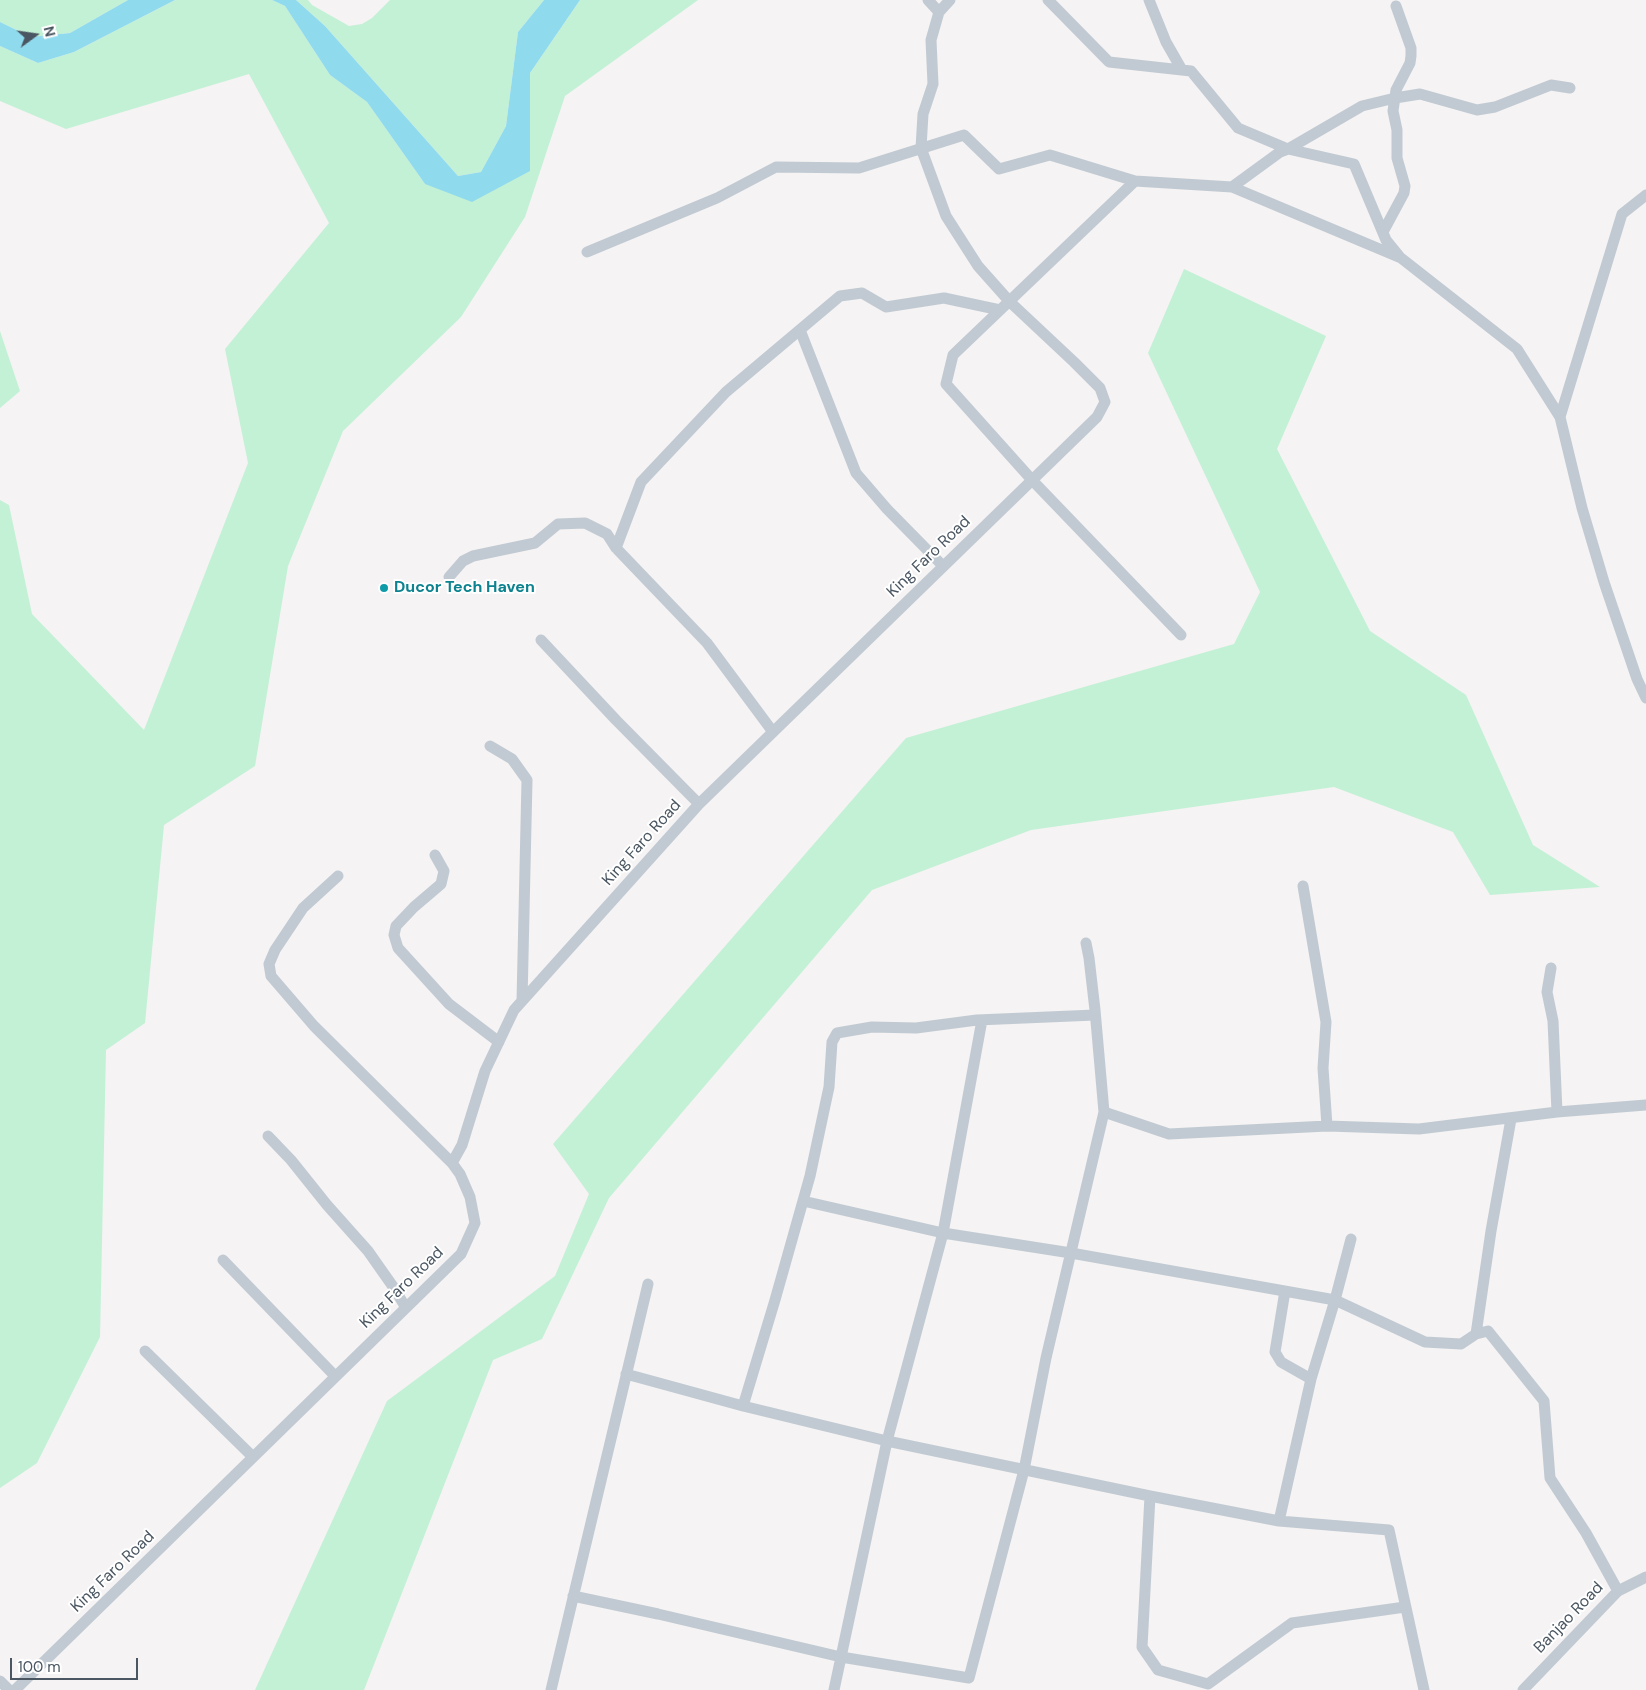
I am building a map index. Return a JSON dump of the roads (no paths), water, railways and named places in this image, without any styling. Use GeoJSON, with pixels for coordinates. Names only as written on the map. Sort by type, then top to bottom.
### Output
{"type":"FeatureCollection","features":[{"type":"Feature","properties":{"kind":"street"},"geometry":{"type":"LineString","coordinates":[[928,0],[939,12],[950,0]]}},
{"type":"Feature","properties":{"kind":"street"},"geometry":{"type":"LineString","coordinates":[[1048,0],[1109,62],[1191,71],[1238,128],[1288,149],[1354,164],[1382,232],[1401,258],[1517,349],[1560,417],[1582,508],[1604,582],[1642,677],[1646,698]]}},
{"type":"Feature","properties":{"kind":"street"},"geometry":{"type":"LineString","coordinates":[[1148,0],[1166,42],[1182,70]]}},
{"type":"Feature","properties":{"kind":"street"},"geometry":{"type":"LineString","coordinates":[[1382,232],[1404,193],[1405,186],[1397,158],[1397,130],[1393,111],[1396,90],[1410,62],[1411,48],[1396,6]]}},
{"type":"Feature","properties":{"kind":"street","name":"King Faro Road"},"geometry":{"type":"LineString","coordinates":[[15,1690],[461,1254],[475,1223],[470,1197],[460,1174],[452,1163],[462,1144],[484,1071],[514,1010],[699,804],[1097,417],[1106,402],[1100,388],[1010,302],[978,266],[946,216],[922,148],[923,114],[933,84],[931,40],[939,12]]}},
{"type":"Feature","properties":{"kind":"street"},"geometry":{"type":"LineString","coordinates":[[1232,187],[1280,152],[1362,106],[1420,94],[1476,110],[1495,107],[1551,85],[1570,88]]}},
{"type":"Feature","properties":{"kind":"street"},"geometry":{"type":"LineString","coordinates":[[587,252],[717,198],[776,167],[859,168],[964,134],[999,169],[1050,154],[1135,181],[1232,187],[1401,258]]}},
{"type":"Feature","properties":{"kind":"street"},"geometry":{"type":"LineString","coordinates":[[1135,181],[953,355],[946,384],[1032,480],[1181,635]]}},
{"type":"Feature","properties":{"kind":"street"},"geometry":{"type":"LineString","coordinates":[[1560,417],[1622,214],[1646,195]]}},
{"type":"Feature","properties":{"kind":"street"},"geometry":{"type":"LineString","coordinates":[[616,548],[641,482],[726,392],[840,296],[862,293],[886,307],[944,298],[1000,310]]}},
{"type":"Feature","properties":{"kind":"street"},"geometry":{"type":"LineString","coordinates":[[800,330],[856,473],[887,510],[943,566]]}},
{"type":"Feature","properties":{"kind":"street"},"geometry":{"type":"LineString","coordinates":[[449,577],[463,561],[473,556],[535,542],[558,524],[585,523],[607,534],[616,548],[707,643],[773,732]]}},
{"type":"Feature","properties":{"kind":"street"},"geometry":{"type":"LineString","coordinates":[[541,640],[699,804]]}},
{"type":"Feature","properties":{"kind":"street"},"geometry":{"type":"LineString","coordinates":[[490,746],[512,759],[527,780],[522,1001]]}},
{"type":"Feature","properties":{"kind":"street"},"geometry":{"type":"LineString","coordinates":[[436,855],[444,871],[441,884],[414,907],[396,926],[394,935],[398,948],[449,1004],[499,1042]]}},
{"type":"Feature","properties":{"kind":"street"},"geometry":{"type":"LineString","coordinates":[[338,876],[303,908],[275,950],[269,964],[271,976],[314,1026],[452,1163]]}},
{"type":"Feature","properties":{"kind":"street"},"geometry":{"type":"LineString","coordinates":[[1303,886],[1326,1022],[1323,1068],[1327,1126]]}},
{"type":"Feature","properties":{"kind":"street"},"geometry":{"type":"LineString","coordinates":[[573,1596],[841,1657],[969,1678],[1024,1470],[1046,1358],[1104,1112],[1086,944]]}},
{"type":"Feature","properties":{"kind":"street"},"geometry":{"type":"LineString","coordinates":[[1551,968],[1548,992],[1553,1021],[1557,1112]]}},
{"type":"Feature","properties":{"kind":"street"},"geometry":{"type":"LineString","coordinates":[[743,1406],[803,1201],[830,1087],[832,1042],[837,1033],[872,1027],[916,1028],[982,1020],[1095,1015]]}},
{"type":"Feature","properties":{"kind":"street"},"geometry":{"type":"LineString","coordinates":[[834,1690],[887,1441],[943,1233],[982,1020]]}},
{"type":"Feature","properties":{"kind":"street"},"geometry":{"type":"LineString","coordinates":[[1104,1112],[1169,1134],[1327,1126],[1419,1129],[1557,1112],[1646,1105]]}},
{"type":"Feature","properties":{"kind":"street"},"geometry":{"type":"LineString","coordinates":[[1476,1334],[1491,1230],[1511,1119]]}},
{"type":"Feature","properties":{"kind":"street"},"geometry":{"type":"LineString","coordinates":[[268,1136],[368,1250],[406,1308]]}},
{"type":"Feature","properties":{"kind":"street"},"geometry":{"type":"LineString","coordinates":[[803,1201],[943,1233],[1070,1253],[1335,1300],[1426,1342],[1461,1344],[1476,1334],[1488,1331],[1544,1401],[1550,1478],[1586,1533],[1618,1590]]}},
{"type":"Feature","properties":{"kind":"street"},"geometry":{"type":"LineString","coordinates":[[1279,1521],[1311,1379],[1351,1239]]}},
{"type":"Feature","properties":{"kind":"street"},"geometry":{"type":"LineString","coordinates":[[222,1260],[335,1376]]}},
{"type":"Feature","properties":{"kind":"street"},"geometry":{"type":"LineString","coordinates":[[551,1690],[648,1284]]}},
{"type":"Feature","properties":{"kind":"street"},"geometry":{"type":"LineString","coordinates":[[1285,1291],[1276,1352],[1281,1362],[1311,1379]]}},
{"type":"Feature","properties":{"kind":"street"},"geometry":{"type":"LineString","coordinates":[[144,1351],[253,1457]]}},
{"type":"Feature","properties":{"kind":"street"},"geometry":{"type":"LineString","coordinates":[[626,1374],[743,1406],[887,1441],[1150,1496],[1279,1521],[1389,1530],[1424,1690]]}},
{"type":"Feature","properties":{"kind":"street"},"geometry":{"type":"LineString","coordinates":[[1150,1496],[1142,1648],[1158,1670],[1208,1684],[1292,1623],[1405,1607]]}},
{"type":"Feature","properties":{"kind":"street","name":"Banjao Road"},"geometry":{"type":"LineString","coordinates":[[1522,1690],[1618,1590],[1646,1576]]}},
{"type":"Feature","properties":{"kind":"street"},"geometry":{"type":"LineString","coordinates":[[0,1681],[9,1690]]}},
{"type":"Feature","properties":{"kind":"water"},"geometry":{"type":"Polygon","coordinates":[[[128,0],[175,0],[74,52],[38,63],[0,46],[0,22],[31,37],[70,33],[128,0]]]}},
{"type":"Feature","properties":{"kind":"water"},"geometry":{"type":"Polygon","coordinates":[[[272,0],[296,0],[325,26],[458,176],[481,172],[506,126],[518,32],[544,0],[580,0],[530,73],[530,171],[472,202],[425,184],[367,102],[330,75],[285,6],[272,0]]]}},
{"type":"Feature","properties":{"kind":"place","name":"Ducor Tech Haven"},"geometry":{"type":"Point","coordinates":[384,588]}}]}
